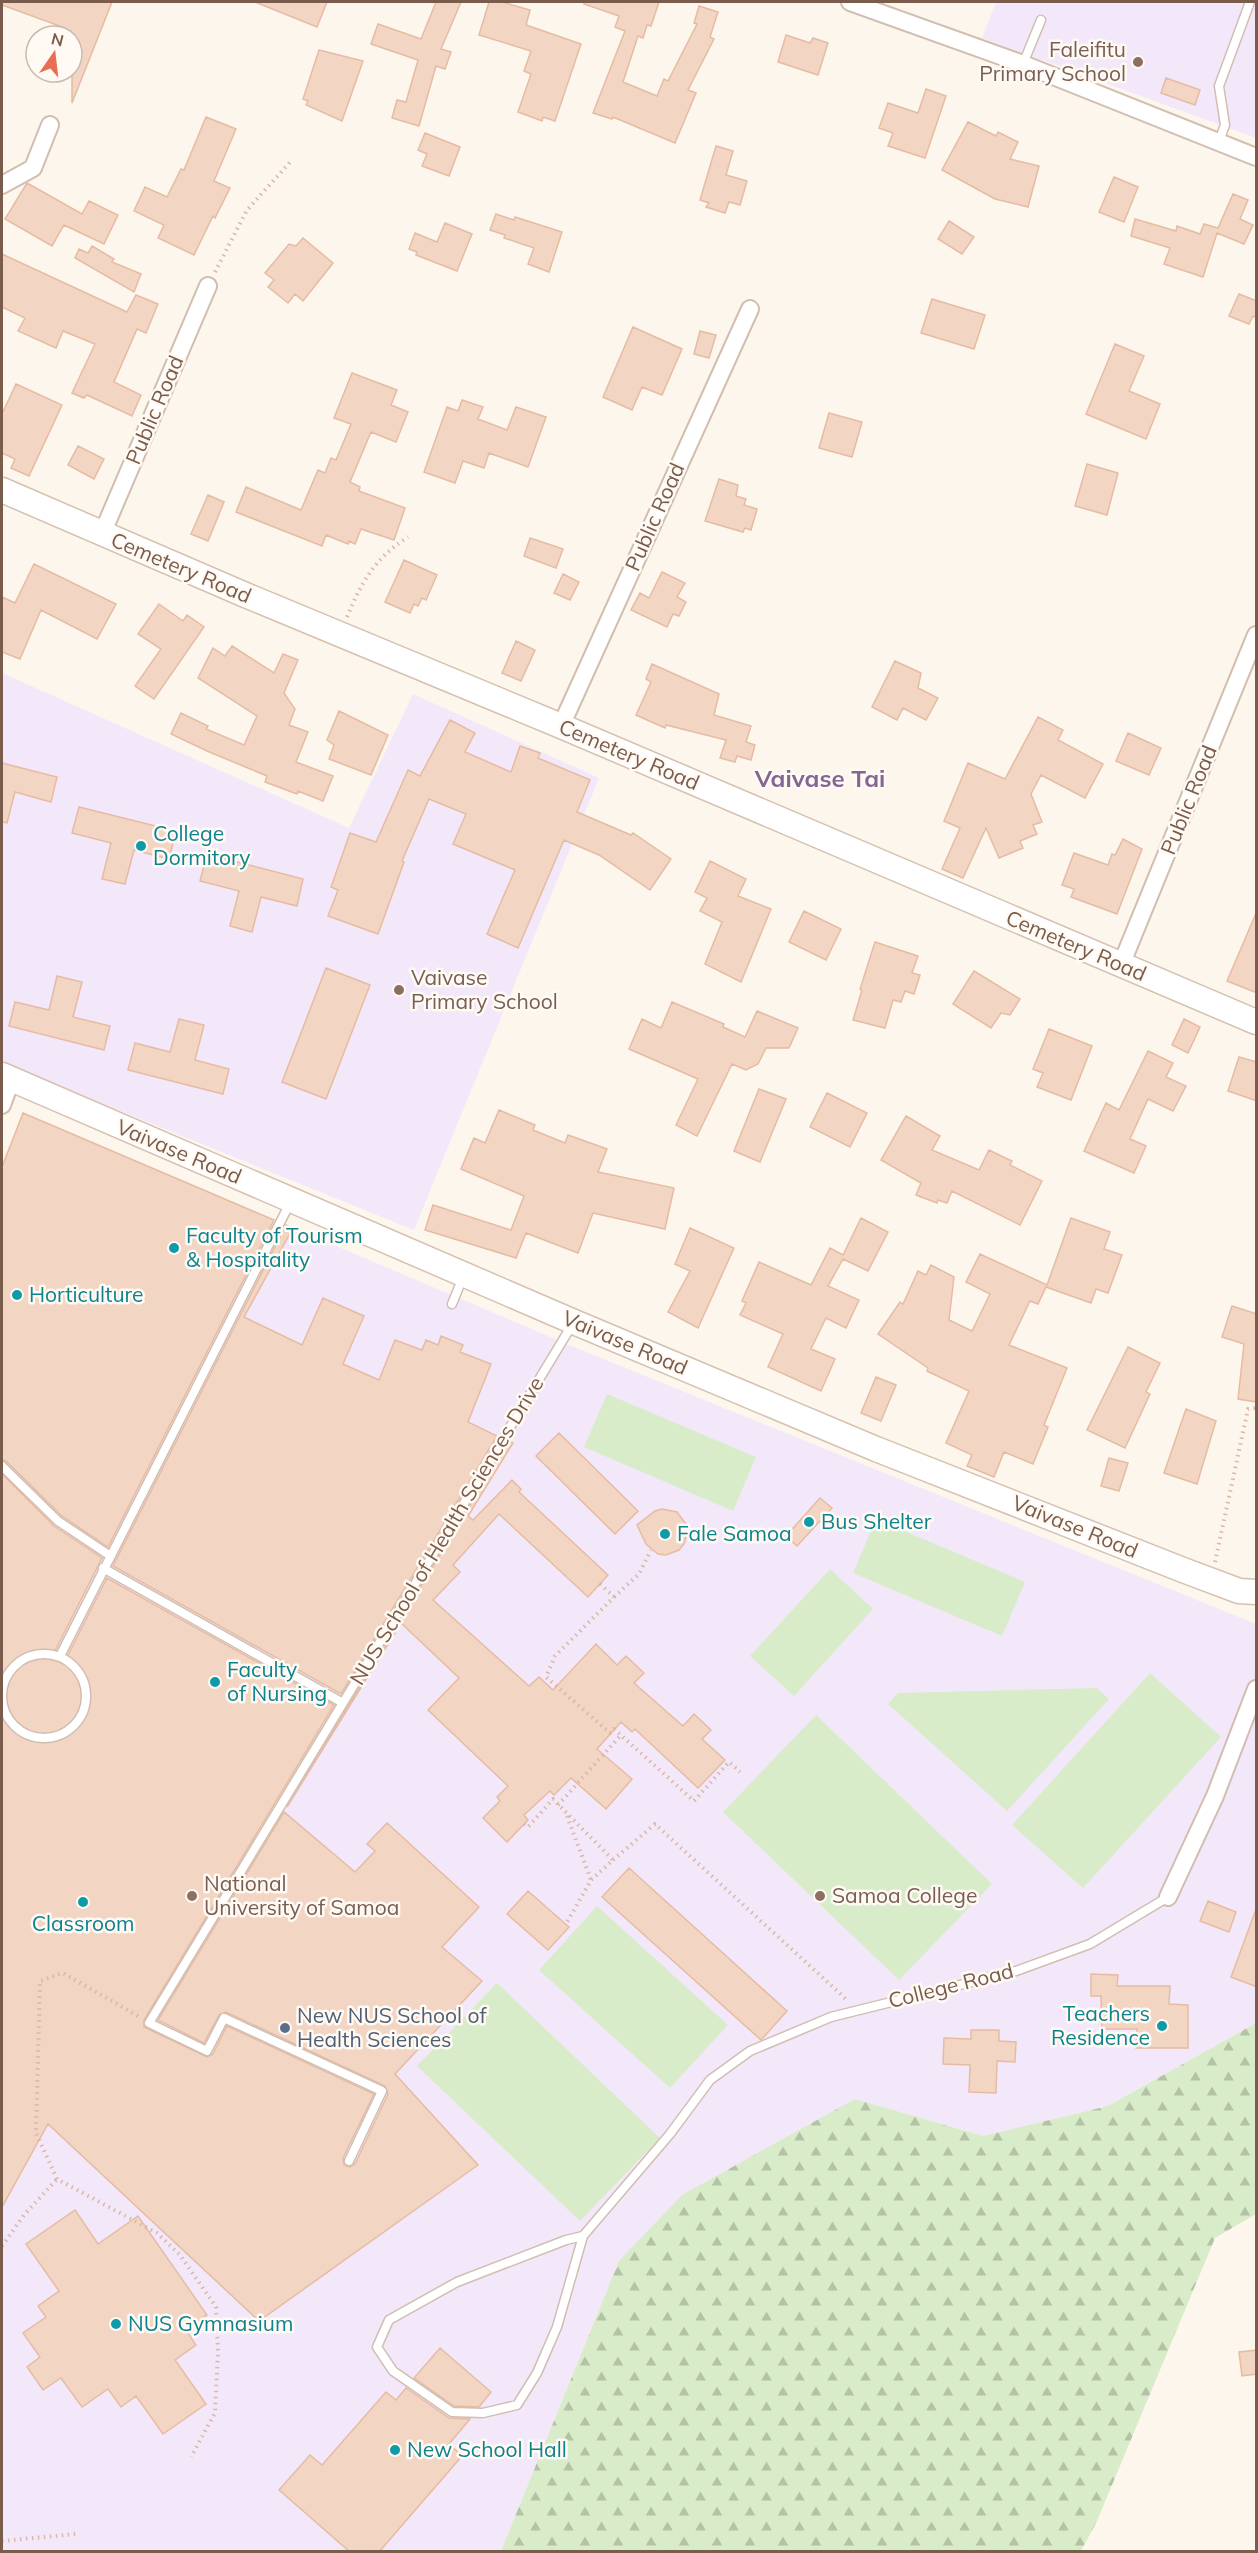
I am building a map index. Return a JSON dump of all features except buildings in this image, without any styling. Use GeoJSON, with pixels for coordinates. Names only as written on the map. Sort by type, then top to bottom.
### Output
{"type":"FeatureCollection","features":[{"type":"Feature","properties":{"kind":"street"},"geometry":{"type":"LineString","coordinates":[[850,2],[1023,64],[1257,157]]}},
{"type":"Feature","properties":{"kind":"street"},"geometry":{"type":"LineString","coordinates":[[2,185],[33,168],[50,125]]}},
{"type":"Feature","properties":{"kind":"street","name":"Public Road"},"geometry":{"type":"LineString","coordinates":[[102,534],[208,286]]}},
{"type":"Feature","properties":{"kind":"street","name":"Public Road"},"geometry":{"type":"LineString","coordinates":[[561,726],[750,309]]}},
{"type":"Feature","properties":{"kind":"street","name":"Cemetery Road"},"geometry":{"type":"LineString","coordinates":[[2,490],[1257,1022]]}},
{"type":"Feature","properties":{"kind":"street","name":"Public Road"},"geometry":{"type":"LineString","coordinates":[[1121,965],[1257,635]]}},
{"type":"Feature","properties":{"kind":"street"},"geometry":{"type":"LineString","coordinates":[[2,1105],[6,1078]]}},
{"type":"Feature","properties":{"kind":"street","name":"Vaivase Road"},"geometry":{"type":"LineString","coordinates":[[6,1078],[573,1322],[876,1449],[1239,1591],[1257,1592]]}},
{"type":"Feature","properties":{"kind":"street","name":"College Road"},"geometry":{"type":"LineString","coordinates":[[1168,1897],[1215,1796],[1257,1689]]}},
{"type":"Feature","properties":{"kind":"lane"},"geometry":{"type":"LineString","coordinates":[[1219,141],[1225,125],[1219,86],[1250,2]]}},
{"type":"Feature","properties":{"kind":"lane"},"geometry":{"type":"LineString","coordinates":[[1023,64],[1041,20]]}},
{"type":"Feature","properties":{"kind":"lane"},"geometry":{"type":"LineString","coordinates":[[60,1656],[109,1555],[292,1200]]}},
{"type":"Feature","properties":{"kind":"lane"},"geometry":{"type":"LineString","coordinates":[[452,1304],[464,1274]]}},
{"type":"Feature","properties":{"kind":"lane","name":"NUS School of Health Sciences Drive"},"geometry":{"type":"LineString","coordinates":[[149,2022],[573,1322]]}},
{"type":"Feature","properties":{"kind":"lane"},"geometry":{"type":"LineString","coordinates":[[2,1466],[58,1521],[109,1555]]}},
{"type":"Feature","properties":{"kind":"lane"},"geometry":{"type":"LineString","coordinates":[[104,1568],[343,1703]]}},
{"type":"Feature","properties":{"kind":"lane"},"geometry":{"type":"LineString","coordinates":[[42,1654],[60,1656],[78,1671],[84,1682],[87,1695],[82,1714],[70,1730],[57,1737],[43,1739],[28,1736],[3,1715],[2,1689],[8,1675],[17,1664],[30,1657],[42,1654]]}},
{"type":"Feature","properties":{"kind":"lane","name":"College Road"},"geometry":{"type":"LineString","coordinates":[[583,2236],[669,2134],[710,2080],[750,2051],[831,2017],[1026,1967],[1090,1944],[1168,1897]]}},
{"type":"Feature","properties":{"kind":"lane"},"geometry":{"type":"LineString","coordinates":[[149,2022],[207,2051],[224,2018],[382,2091],[349,2161]]}},
{"type":"Feature","properties":{"kind":"lane"},"geometry":{"type":"LineString","coordinates":[[583,2236],[557,2326],[537,2373],[517,2405],[483,2413],[452,2412],[393,2371],[377,2347],[389,2320],[457,2282],[566,2240],[583,2236]]}},
{"type":"Feature","properties":{"kind":"path"},"geometry":{"type":"LineString","coordinates":[[208,286],[248,210],[291,160]]}},
{"type":"Feature","properties":{"kind":"path"},"geometry":{"type":"LineString","coordinates":[[340,634],[369,572],[389,550],[408,537]]}},
{"type":"Feature","properties":{"kind":"path"},"geometry":{"type":"LineString","coordinates":[[1210,1580],[1248,1409],[1257,1408]]}},
{"type":"Feature","properties":{"kind":"path"},"geometry":{"type":"LineString","coordinates":[[651,1550],[639,1574],[555,1656],[546,1677],[610,1732],[614,1729],[694,1801],[729,1762],[740,1772]]}},
{"type":"Feature","properties":{"kind":"path"},"geometry":{"type":"LineString","coordinates":[[600,1584],[614,1598]]}},
{"type":"Feature","properties":{"kind":"path"},"geometry":{"type":"LineString","coordinates":[[558,1805],[621,1735]]}},
{"type":"Feature","properties":{"kind":"path"},"geometry":{"type":"LineString","coordinates":[[524,1824],[528,1827],[553,1799],[613,1860]]}},
{"type":"Feature","properties":{"kind":"path"},"geometry":{"type":"LineString","coordinates":[[566,1814],[591,1880]]}},
{"type":"Feature","properties":{"kind":"path"},"geometry":{"type":"LineString","coordinates":[[566,1924],[591,1880],[655,1824],[857,2010]]}},
{"type":"Feature","properties":{"kind":"path"},"geometry":{"type":"LineString","coordinates":[[149,2022],[63,1973],[40,1981],[36,2133],[57,2179],[157,2233],[180,2255],[216,2307],[218,2351],[215,2413],[191,2457]]}},
{"type":"Feature","properties":{"kind":"path"},"geometry":{"type":"LineString","coordinates":[[2,2246],[24,2215],[57,2179]]}},
{"type":"Feature","properties":{"kind":"path"},"geometry":{"type":"LineString","coordinates":[[2,2541],[76,2534]]}},
{"type":"Feature","properties":{"kind":"shaded area","name":"Faleifitu Primary School"},"geometry":{"type":"Polygon","coordinates":[[[996,2],[1256,2],[1256,138],[982,38],[996,2]]]}},
{"type":"Feature","properties":{"kind":"shaded area"},"geometry":{"type":"Polygon","coordinates":[[[2,673],[349,828],[413,694],[599,778],[414,1230],[2,1063],[2,673]]]}},
{"type":"Feature","properties":{"kind":"shaded area"},"geometry":{"type":"Polygon","coordinates":[[[23,1113],[574,1347],[1256,1624],[1256,2023],[1108,2106],[983,2136],[855,2099],[619,2261],[501,2551],[2,2551],[2,1167],[23,1113]]]}},
{"type":"Feature","properties":{"kind":"green space"},"geometry":{"type":"Polygon","coordinates":[[[607,1394],[756,1457],[733,1511],[584,1447],[607,1394]]]}},
{"type":"Feature","properties":{"kind":"green space"},"geometry":{"type":"Polygon","coordinates":[[[876,1519],[1025,1582],[1002,1636],[853,1573],[876,1519]]]}},
{"type":"Feature","properties":{"kind":"green space"},"geometry":{"type":"Polygon","coordinates":[[[830,1569],[873,1609],[794,1696],[750,1656],[830,1569]]]}},
{"type":"Feature","properties":{"kind":"green space"},"geometry":{"type":"Polygon","coordinates":[[[1150,1673],[1221,1737],[1083,1888],[1012,1825],[1150,1673]]]}},
{"type":"Feature","properties":{"kind":"green space"},"geometry":{"type":"Polygon","coordinates":[[[1097,1688],[1109,1699],[1007,1811],[888,1704],[898,1693],[1097,1688]]]}},
{"type":"Feature","properties":{"kind":"green space"},"geometry":{"type":"Polygon","coordinates":[[[816,1715],[992,1884],[899,1980],[723,1812],[816,1715]]]}},
{"type":"Feature","properties":{"kind":"green space"},"geometry":{"type":"Polygon","coordinates":[[[597,1906],[728,2025],[670,2088],[539,1970],[597,1906]]]}},
{"type":"Feature","properties":{"kind":"green space"},"geometry":{"type":"Polygon","coordinates":[[[497,1983],[660,2138],[580,2221],[417,2066],[497,1983]]]}},
{"type":"Feature","properties":{"kind":"green space"},"geometry":{"type":"Polygon","coordinates":[[[1256,2023],[1256,2214],[1215,2238],[1097,2521],[1081,2551],[501,2551],[619,2261],[682,2195],[855,2099],[983,2136],[1108,2106],[1256,2023]]]}},
{"type":"Feature","properties":{"kind":"place","name":"Faleifitu Primary School"},"geometry":{"type":"Point","coordinates":[1138,62]}},
{"type":"Feature","properties":{"kind":"place","name":"College Dormitory"},"geometry":{"type":"Point","coordinates":[141,846]}},
{"type":"Feature","properties":{"kind":"place","name":"Vaivase Primary School"},"geometry":{"type":"Point","coordinates":[399,990]}},
{"type":"Feature","properties":{"kind":"place","name":"Faculty of Tourism & Hospitality"},"geometry":{"type":"Point","coordinates":[174,1248]}},
{"type":"Feature","properties":{"kind":"place","name":"Horticulture"},"geometry":{"type":"Point","coordinates":[17,1295]}},
{"type":"Feature","properties":{"kind":"place","name":"Bus Shelter"},"geometry":{"type":"Point","coordinates":[809,1522]}},
{"type":"Feature","properties":{"kind":"place","name":"Fale Samoa"},"geometry":{"type":"Point","coordinates":[665,1534]}},
{"type":"Feature","properties":{"kind":"place","name":"Faculty of Nursing"},"geometry":{"type":"Point","coordinates":[215,1682]}},
{"type":"Feature","properties":{"kind":"place","name":"National University of Samoa"},"geometry":{"type":"Point","coordinates":[192,1896]}},
{"type":"Feature","properties":{"kind":"place","name":"Samoa College"},"geometry":{"type":"Point","coordinates":[820,1896]}},
{"type":"Feature","properties":{"kind":"place","name":"Classroom"},"geometry":{"type":"Point","coordinates":[83,1902]}},
{"type":"Feature","properties":{"kind":"place","name":"Teachers Residence"},"geometry":{"type":"Point","coordinates":[1162,2026]}},
{"type":"Feature","properties":{"kind":"place","name":"New NUS School of Health Sciences"},"geometry":{"type":"Point","coordinates":[285,2028]}},
{"type":"Feature","properties":{"kind":"place","name":"NUS Gymnasium"},"geometry":{"type":"Point","coordinates":[116,2324]}},
{"type":"Feature","properties":{"kind":"place","name":"New School Hall"},"geometry":{"type":"Point","coordinates":[395,2450]}},
{"type":"Feature","properties":{"kind":"district","name":"Vaivase Tai"},"geometry":{"type":"Point","coordinates":[820,779]}}]}
